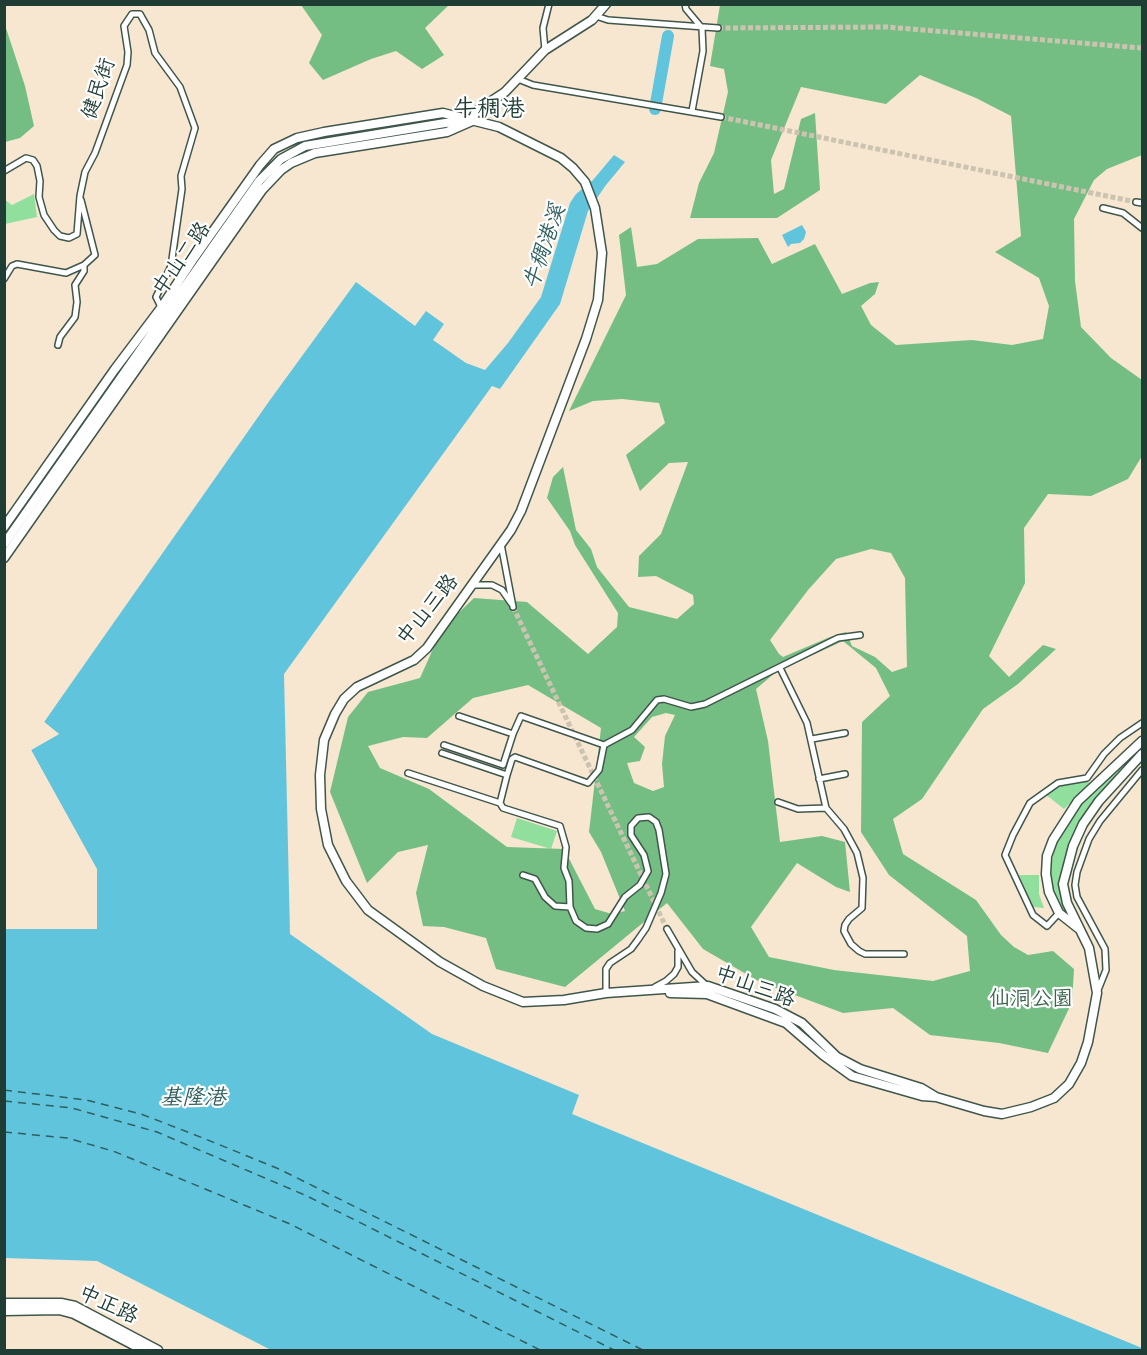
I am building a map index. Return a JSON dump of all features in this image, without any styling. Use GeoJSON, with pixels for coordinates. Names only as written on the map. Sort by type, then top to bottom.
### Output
{"type":"FeatureCollection","features":[{"type":"Feature","properties":{"kind":"street"},"geometry":{"type":"LineString","coordinates":[[545,50],[543,28],[549,4]]}},
{"type":"Feature","properties":{"kind":"street"},"geometry":{"type":"LineString","coordinates":[[472,121],[476,111],[505,92],[545,50],[596,16],[606,4]]}},
{"type":"Feature","properties":{"kind":"street"},"geometry":{"type":"LineString","coordinates":[[685,4],[686,9],[702,27],[703,51],[692,111]]}},
{"type":"Feature","properties":{"kind":"street","name":"健民街"},"geometry":{"type":"LineString","coordinates":[[4,171],[26,158],[33,160],[37,166],[39,197],[44,215],[60,236],[69,238],[77,234],[80,196],[85,172],[95,153],[127,65],[128,52],[124,26],[132,14],[140,14],[149,30],[155,53],[180,87],[195,128],[181,176],[182,189],[171,266],[156,297],[167,313]]}},
{"type":"Feature","properties":{"kind":"street"},"geometry":{"type":"LineString","coordinates":[[596,16],[608,20],[718,28]]}},
{"type":"Feature","properties":{"kind":"street"},"geometry":{"type":"LineString","coordinates":[[518,79],[533,85],[721,117]]}},
{"type":"Feature","properties":{"kind":"street","name":"中山二路"},"geometry":{"type":"LineString","coordinates":[[4,527],[115,369],[167,313],[192,261],[260,165],[274,149],[297,138],[324,132],[443,113],[499,127],[567,163],[585,182]]}},
{"type":"Feature","properties":{"kind":"street","name":"中山二路"},"geometry":{"type":"LineString","coordinates":[[4,544],[167,313],[262,190],[282,170],[291,163],[315,153],[447,132],[472,121]]}},
{"type":"Feature","properties":{"kind":"street","name":"中山三路"},"geometry":{"type":"LineString","coordinates":[[585,182],[594,205],[602,253],[598,300],[521,511],[501,544],[427,648],[414,660],[357,687],[344,699],[335,714],[324,740],[320,775],[321,809],[328,844],[346,881],[368,910],[440,962],[483,986],[523,1002],[564,1000],[606,993],[708,986],[775,1009],[802,1023],[837,1057],[860,1069],[921,1088],[936,1097]]}},
{"type":"Feature","properties":{"kind":"street"},"geometry":{"type":"LineString","coordinates":[[4,279],[12,266],[17,264],[66,273],[84,265],[95,255],[80,196]]}},
{"type":"Feature","properties":{"kind":"street"},"geometry":{"type":"LineString","coordinates":[[1136,202],[1143,203]]}},
{"type":"Feature","properties":{"kind":"street"},"geometry":{"type":"LineString","coordinates":[[1103,208],[1123,213],[1143,228]]}},
{"type":"Feature","properties":{"kind":"street"},"geometry":{"type":"LineString","coordinates":[[58,345],[60,337],[75,317],[77,302],[75,285],[84,270],[84,265]]}},
{"type":"Feature","properties":{"kind":"street"},"geometry":{"type":"LineString","coordinates":[[4,558],[167,313]]}},
{"type":"Feature","properties":{"kind":"street"},"geometry":{"type":"LineString","coordinates":[[472,585],[492,585],[502,591],[513,607],[501,544]]}},
{"type":"Feature","properties":{"kind":"street"},"geometry":{"type":"LineString","coordinates":[[444,745],[503,765],[521,716],[604,745],[632,730],[657,700],[667,700],[691,707],[705,704],[838,638],[860,635]]}},
{"type":"Feature","properties":{"kind":"street"},"geometry":{"type":"LineString","coordinates":[[780,668],[799,702],[812,739],[826,808],[844,829],[856,853],[863,878],[862,908],[849,919],[844,932],[851,944],[865,954],[904,954]]}},
{"type":"Feature","properties":{"kind":"street"},"geometry":{"type":"LineString","coordinates":[[459,716],[513,734]]}},
{"type":"Feature","properties":{"kind":"street"},"geometry":{"type":"LineString","coordinates":[[1059,914],[1047,926],[1033,915],[1005,855],[1013,835],[1030,803],[1058,783],[1087,778],[1104,754],[1120,738],[1143,723]]}},
{"type":"Feature","properties":{"kind":"street"},"geometry":{"type":"LineString","coordinates":[[812,739],[845,733]]}},
{"type":"Feature","properties":{"kind":"street"},"geometry":{"type":"LineString","coordinates":[[1080,930],[1059,914],[1049,892],[1046,874],[1047,856],[1053,840],[1078,801],[1143,741]]}},
{"type":"Feature","properties":{"kind":"street"},"geometry":{"type":"LineString","coordinates":[[500,803],[512,759],[515,757],[588,783],[599,770],[604,745]]}},
{"type":"Feature","properties":{"kind":"street"},"geometry":{"type":"LineString","coordinates":[[442,753],[507,775]]}},
{"type":"Feature","properties":{"kind":"street","name":"中山三路"},"geometry":{"type":"LineString","coordinates":[[647,990],[707,994],[724,999],[786,1023],[822,1055],[852,1076],[922,1096],[936,1097],[1002,1114],[1031,1107],[1054,1098],[1069,1084],[1081,1063],[1088,1042],[1097,993],[1089,948],[1067,903],[1063,884],[1073,846],[1083,824],[1099,801],[1143,754]]}},
{"type":"Feature","properties":{"kind":"street"},"geometry":{"type":"LineString","coordinates":[[1097,993],[1106,970],[1105,950],[1077,897],[1075,885],[1077,872],[1089,839],[1100,821],[1143,770]]}},
{"type":"Feature","properties":{"kind":"street"},"geometry":{"type":"LineString","coordinates":[[408,773],[500,803],[503,808],[560,826],[566,847],[564,868],[569,881],[570,907],[576,921],[586,928],[597,930],[608,924],[625,897],[640,885],[648,871],[644,855],[631,835],[631,826],[638,818],[649,817],[656,822],[666,874],[661,893],[646,928],[637,941],[631,949],[610,963],[606,969],[606,993]]}},
{"type":"Feature","properties":{"kind":"street"},"geometry":{"type":"LineString","coordinates":[[819,779],[845,774]]}},
{"type":"Feature","properties":{"kind":"street"},"geometry":{"type":"LineString","coordinates":[[778,802],[798,809],[826,808]]}},
{"type":"Feature","properties":{"kind":"street"},"geometry":{"type":"LineString","coordinates":[[523,875],[535,879],[545,897],[555,906],[570,907]]}},
{"type":"Feature","properties":{"kind":"street"},"geometry":{"type":"LineString","coordinates":[[667,930],[696,977],[708,986]]}},
{"type":"Feature","properties":{"kind":"street"},"geometry":{"type":"LineString","coordinates":[[647,990],[659,986],[674,974],[678,968],[678,951]]}},
{"type":"Feature","properties":{"kind":"street","name":"中正路"},"geometry":{"type":"LineString","coordinates":[[4,1304],[61,1303],[75,1306],[143,1350]]}},
{"type":"Feature","properties":{"kind":"street","name":"中正路"},"geometry":{"type":"LineString","coordinates":[[4,1311],[59,1310],[109,1327],[158,1350]]}},
{"type":"Feature","properties":{"kind":"green space"},"geometry":{"type":"Polygon","coordinates":[[[301,5],[449,5],[425,28],[444,55],[422,69],[396,51],[323,80],[309,63],[322,35],[301,5]]]}},
{"type":"Feature","properties":{"kind":"green space","name":"仙洞公園"},"geometry":{"type":"Polygon","coordinates":[[[720,5],[1142,5],[1142,155],[1107,169],[1094,180],[1074,219],[1075,281],[1081,327],[1111,358],[1142,380],[1142,456],[1128,479],[1091,496],[1048,494],[1024,528],[1025,583],[989,656],[1009,677],[1043,645],[1056,649],[1018,684],[983,709],[922,799],[893,819],[903,854],[976,900],[1001,935],[1014,947],[1028,955],[1053,951],[1074,969],[1072,1002],[1048,1053],[999,1043],[930,1035],[893,1008],[843,1013],[760,982],[703,949],[667,903],[565,987],[496,969],[486,938],[444,927],[423,926],[416,893],[428,845],[398,852],[367,883],[330,792],[348,717],[368,692],[420,678],[442,629],[474,598],[527,602],[588,654],[617,627],[618,613],[575,545],[570,531],[547,498],[553,477],[563,467],[576,530],[591,549],[597,567],[629,607],[677,619],[694,604],[693,595],[656,576],[638,577],[639,556],[661,534],[688,462],[669,463],[640,491],[626,455],[665,423],[659,403],[622,399],[593,401],[569,411],[626,295],[619,235],[631,227],[637,267],[657,264],[698,239],[758,238],[772,264],[815,244],[842,294],[870,283],[879,282],[875,294],[861,306],[871,325],[896,345],[972,340],[1012,345],[1043,339],[1049,306],[1039,278],[995,252],[1021,236],[1011,116],[976,98],[920,75],[886,104],[801,87],[771,160],[774,194],[784,189],[801,119],[815,113],[820,190],[777,218],[690,218],[699,183],[714,153],[728,92],[724,69],[710,66],[720,5]],[[871,549],[836,559],[808,590],[770,640],[779,654],[783,657],[846,632],[852,646],[875,657],[892,672],[907,667],[905,578],[891,553],[871,549]],[[843,641],[776,672],[756,689],[768,741],[780,842],[822,836],[845,842],[850,892],[836,887],[797,863],[751,927],[769,957],[834,970],[933,981],[970,971],[967,936],[889,875],[861,832],[862,722],[890,696],[876,668],[843,641]],[[528,685],[473,698],[427,738],[403,737],[368,746],[380,768],[429,789],[507,847],[564,849],[595,909],[612,914],[625,911],[601,852],[589,832],[601,728],[528,685]],[[666,713],[652,717],[634,737],[645,747],[640,761],[627,763],[634,783],[653,791],[664,787],[662,764],[665,736],[675,715],[666,713]]]}},
{"type":"Feature","properties":{"kind":"green space"},"geometry":{"type":"Polygon","coordinates":[[[5,25],[25,86],[34,126],[20,138],[5,142],[5,25]]]}},
{"type":"Feature","properties":{"kind":"green space"},"geometry":{"type":"Polygon","coordinates":[[[34,194],[37,217],[5,224],[5,200],[12,205],[34,194]]]}},
{"type":"Feature","properties":{"kind":"green space"},"geometry":{"type":"Polygon","coordinates":[[[1129,759],[1083,815],[1070,843],[1059,886],[1068,917],[1054,897],[1050,876],[1054,847],[1077,809],[1099,783],[1129,759]]]}},
{"type":"Feature","properties":{"kind":"green space"},"geometry":{"type":"Polygon","coordinates":[[[1086,779],[1090,784],[1064,809],[1045,794],[1059,784],[1086,779]]]}},
{"type":"Feature","properties":{"kind":"green space"},"geometry":{"type":"Polygon","coordinates":[[[517,818],[557,831],[551,849],[511,837],[517,818]]]}},
{"type":"Feature","properties":{"kind":"green space"},"geometry":{"type":"Polygon","coordinates":[[[1019,875],[1039,875],[1039,894],[1044,908],[1033,907],[1019,875]]]}},
{"type":"Feature","properties":{"kind":"water","name":"基隆港"},"geometry":{"type":"Polygon","coordinates":[[[614,155],[625,162],[588,211],[560,304],[500,389],[492,386],[284,674],[290,934],[432,1034],[579,1095],[572,1114],[1142,1348],[1142,1350],[271,1350],[97,1261],[5,1258],[5,929],[97,929],[97,869],[31,750],[59,734],[44,722],[270,400],[356,282],[415,326],[426,311],[444,324],[433,340],[466,363],[485,370],[508,343],[541,297],[570,203],[614,155]]]}},
{"type":"Feature","properties":{"kind":"water"},"geometry":{"type":"Polygon","coordinates":[[[802,225],[806,232],[804,239],[788,247],[782,235],[802,225]]]}},
{"type":"Feature","properties":{"kind":"pier"},"geometry":{"type":"Polygon","coordinates":[[[190,509],[44,722],[59,734],[31,750],[96,868],[97,929],[5,929],[5,926],[94,926],[94,870],[28,749],[54,734],[41,721],[190,509]]]}},
{"type":"Feature","properties":{"kind":"waterway","name":"牛稠港溪"},"geometry":{"type":"LineString","coordinates":[[655,109],[668,36]]}},
{"type":"Feature","properties":{"kind":"ferry route"},"geometry":{"type":"LineString","coordinates":[[4,1090],[86,1100],[141,1114],[203,1138],[279,1169],[643,1350]]}},
{"type":"Feature","properties":{"kind":"ferry route"},"geometry":{"type":"LineString","coordinates":[[4,1101],[72,1108],[157,1132],[307,1196],[614,1350]]}},
{"type":"Feature","properties":{"kind":"ferry route"},"geometry":{"type":"LineString","coordinates":[[4,1132],[67,1138],[113,1151],[290,1224],[540,1350]]}},
{"type":"Feature","properties":{"kind":"tunnel"},"geometry":{"type":"LineString","coordinates":[[718,28],[887,27],[1142,48]]}},
{"type":"Feature","properties":{"kind":"tunnel"},"geometry":{"type":"LineString","coordinates":[[721,117],[1136,202]]}},
{"type":"Feature","properties":{"kind":"tunnel"},"geometry":{"type":"LineString","coordinates":[[513,607],[667,929]]}},
{"type":"Feature","properties":{"kind":"district","name":"牛稠港"},"geometry":{"type":"Point","coordinates":[489,110]}}]}
